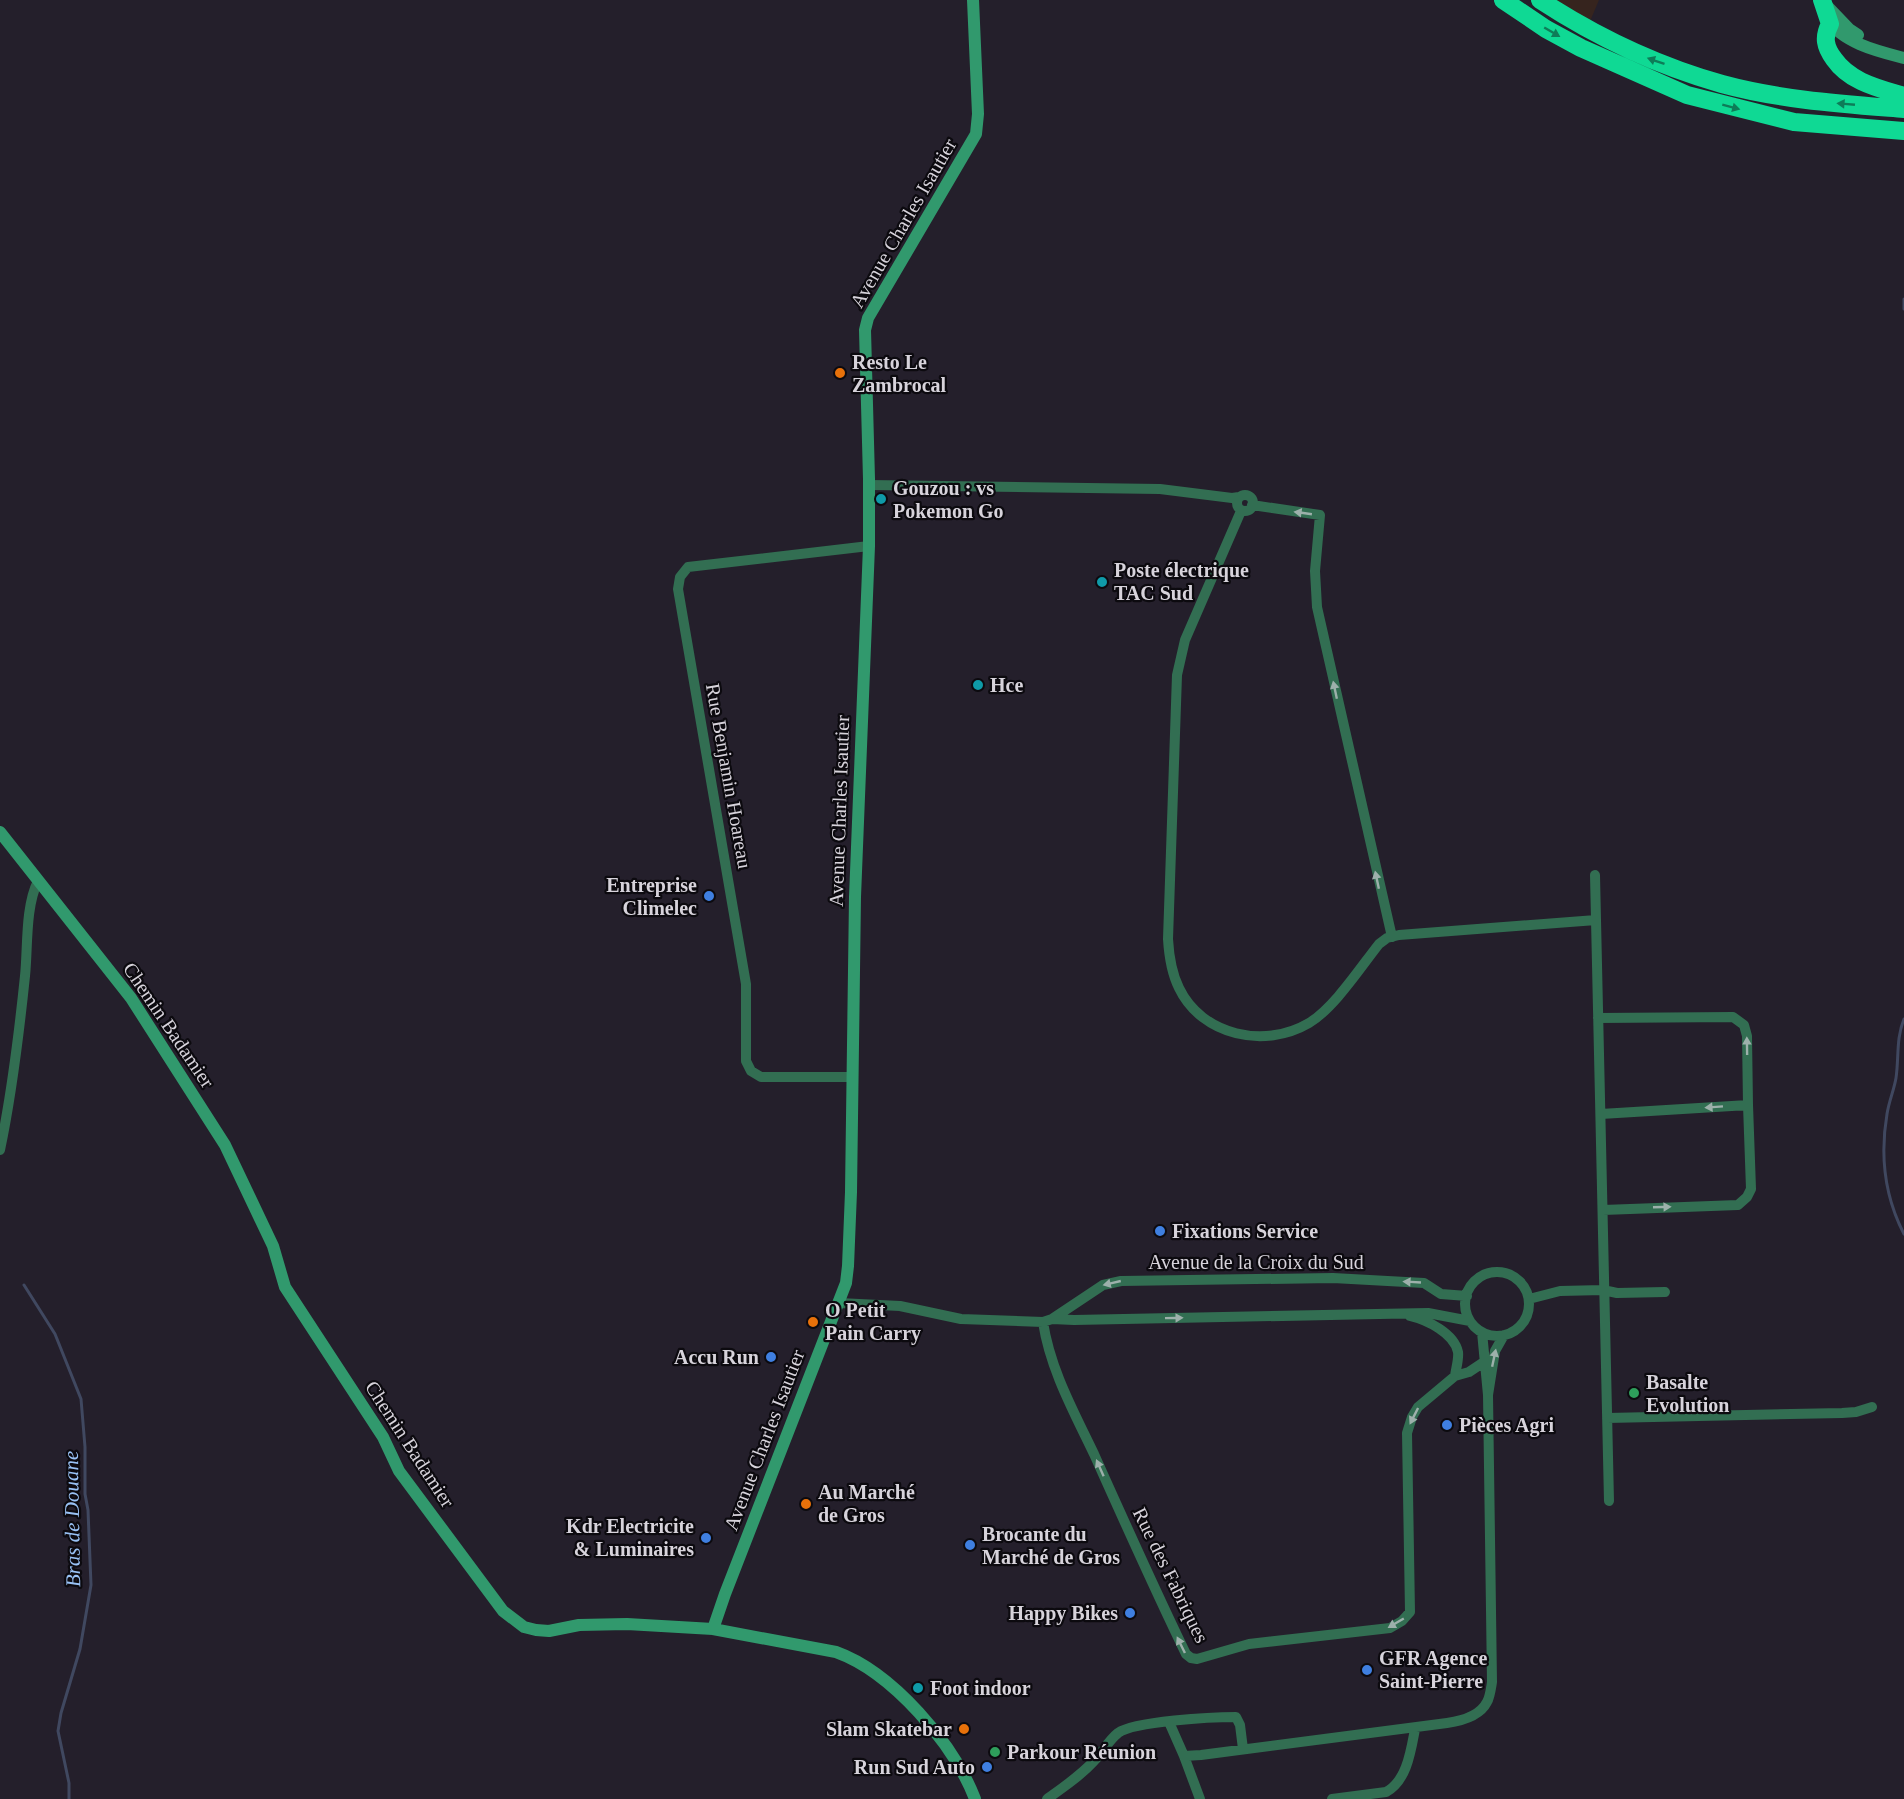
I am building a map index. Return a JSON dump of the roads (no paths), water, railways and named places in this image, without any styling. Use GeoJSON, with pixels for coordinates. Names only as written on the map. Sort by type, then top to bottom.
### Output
{"type":"FeatureCollection","features":[{"type":"Feature","properties":{"kind":"highway"},"geometry":{"type":"LineString","coordinates":[[1503,0],[1546,29],[1581,48],[1688,95],[1794,122],[1904,131]]}},
{"type":"Feature","properties":{"kind":"highway"},"geometry":{"type":"LineString","coordinates":[[1540,0],[1567,18],[1646,57],[1723,84],[1809,101],[1904,109]]}},
{"type":"Feature","properties":{"kind":"highway"},"geometry":{"type":"LineString","coordinates":[[1822,0],[1830,24],[1825,41],[1828,51],[1840,68],[1852,78],[1904,96]]}},
{"type":"Feature","properties":{"kind":"street","name":"Avenue Charles Isautier"},"geometry":{"type":"LineString","coordinates":[[714,1629],[732,1574],[846,1283],[853,1077],[855,897],[869,546],[865,330],[868,318],[976,134],[978,114],[973,0]]}},
{"type":"Feature","properties":{"kind":"street"},"geometry":{"type":"LineString","coordinates":[[1814,0],[1830,24],[1849,39],[1904,58]]}},
{"type":"Feature","properties":{"kind":"street"},"geometry":{"type":"LineString","coordinates":[[1822,0],[1850,29],[1884,52]]}},
{"type":"Feature","properties":{"kind":"street"},"geometry":{"type":"LineString","coordinates":[[869,485],[1160,489],[1249,496],[1252,505],[1248,511],[1240,510],[1204,494]]}},
{"type":"Feature","properties":{"kind":"street"},"geometry":{"type":"LineString","coordinates":[[1239,497],[1236,504],[1240,510]]}},
{"type":"Feature","properties":{"kind":"street"},"geometry":{"type":"LineString","coordinates":[[1252,505],[1320,515],[1315,571],[1317,607],[1392,937]]}},
{"type":"Feature","properties":{"kind":"street"},"geometry":{"type":"LineString","coordinates":[[1240,510],[1185,640],[1177,675],[1168,939],[1173,973],[1188,1003],[1201,1016],[1231,1033],[1268,1037],[1289,1033],[1323,1014],[1379,944],[1392,937],[1596,920]]}},
{"type":"Feature","properties":{"kind":"street","name":"Rue Benjamin Hoareau"},"geometry":{"type":"LineString","coordinates":[[853,1077],[761,1077],[751,1071],[746,1061],[746,984],[678,589],[680,577],[688,567],[869,546]]}},
{"type":"Feature","properties":{"kind":"street","name":"Chemin Badamier"},"geometry":{"type":"LineString","coordinates":[[0,832],[131,998],[225,1146],[273,1246],[285,1287],[382,1437],[399,1471],[503,1611],[524,1627],[536,1630],[549,1631],[579,1625],[627,1624],[714,1629],[836,1652],[852,1658],[868,1667],[897,1690],[924,1719],[950,1754],[975,1799]]}},
{"type":"Feature","properties":{"kind":"street"},"geometry":{"type":"LineString","coordinates":[[1595,875],[1604,1210],[1603,1290],[1610,1501]]}},
{"type":"Feature","properties":{"kind":"street"},"geometry":{"type":"LineString","coordinates":[[0,1150],[8,1111],[25,976],[31,902],[38,881]]}},
{"type":"Feature","properties":{"kind":"street"},"geometry":{"type":"LineString","coordinates":[[1598,1018],[1733,1017],[1744,1025],[1747,1036],[1751,1188],[1748,1197],[1738,1205],[1604,1210]]}},
{"type":"Feature","properties":{"kind":"street"},"geometry":{"type":"LineString","coordinates":[[1601,1114],[1748,1105]]}},
{"type":"Feature","properties":{"kind":"street"},"geometry":{"type":"LineString","coordinates":[[1502,1273],[1519,1281],[1524,1286],[1529,1299],[1528,1312],[1522,1325],[1504,1335],[1482,1332],[1470,1321],[1466,1308],[1467,1296],[1473,1284],[1483,1276],[1502,1273]]}},
{"type":"Feature","properties":{"kind":"street","name":"Avenue de la Croix du Sud"},"geometry":{"type":"LineString","coordinates":[[1048,1320],[1103,1285],[1122,1281],[1348,1279],[1424,1282],[1442,1294],[1467,1296]]}},
{"type":"Feature","properties":{"kind":"street"},"geometry":{"type":"LineString","coordinates":[[1529,1299],[1560,1291],[1665,1292]]}},
{"type":"Feature","properties":{"kind":"street"},"geometry":{"type":"LineString","coordinates":[[839,1303],[908,1307],[961,1319],[1074,1320],[1428,1313],[1470,1321]]}},
{"type":"Feature","properties":{"kind":"street"},"geometry":{"type":"LineString","coordinates":[[1402,1315],[1425,1321],[1453,1341],[1458,1354],[1455,1376]]}},
{"type":"Feature","properties":{"kind":"street","name":"Rue des Fabriques"},"geometry":{"type":"LineString","coordinates":[[1048,1320],[1048,1348],[1062,1383],[1186,1654],[1197,1659],[1248,1644],[1390,1628],[1402,1621],[1410,1612],[1407,1433],[1412,1417],[1418,1407],[1455,1376],[1469,1372],[1484,1362]]}},
{"type":"Feature","properties":{"kind":"street"},"geometry":{"type":"LineString","coordinates":[[1184,1756],[1415,1729],[1461,1721],[1484,1707],[1489,1695],[1492,1671],[1488,1395],[1482,1332]]}},
{"type":"Feature","properties":{"kind":"street"},"geometry":{"type":"LineString","coordinates":[[1488,1395],[1495,1351],[1504,1335]]}},
{"type":"Feature","properties":{"kind":"street"},"geometry":{"type":"LineString","coordinates":[[1607,1418],[1856,1412],[1872,1407]]}},
{"type":"Feature","properties":{"kind":"street"},"geometry":{"type":"LineString","coordinates":[[1047,1799],[1073,1780],[1095,1760],[1117,1734],[1127,1728],[1236,1717],[1240,1725],[1243,1749]]}},
{"type":"Feature","properties":{"kind":"street"},"geometry":{"type":"LineString","coordinates":[[1169,1722],[1200,1799]]}},
{"type":"Feature","properties":{"kind":"street"},"geometry":{"type":"LineString","coordinates":[[1332,1799],[1386,1792],[1393,1788],[1404,1769],[1415,1729]]}},
{"type":"Feature","properties":{"kind":"waterway"},"geometry":{"type":"LineString","coordinates":[[1904,299],[1904,309]]}},
{"type":"Feature","properties":{"kind":"waterway"},"geometry":{"type":"LineString","coordinates":[[1904,1019],[1901,1026],[1896,1078],[1887,1114],[1884,1145],[1888,1191],[1904,1234]]}},
{"type":"Feature","properties":{"kind":"waterway","name":"Bras de Douane"},"geometry":{"type":"LineString","coordinates":[[24,1285],[55,1334],[81,1399],[91,1585],[80,1649],[58,1731],[69,1783],[69,1799]]}},
{"type":"Feature","properties":{"kind":"place","name":"Resto Le Zambrocal"},"geometry":{"type":"Point","coordinates":[840,373]}},
{"type":"Feature","properties":{"kind":"place","name":"Gouzou : vs Pokemon Go"},"geometry":{"type":"Point","coordinates":[881,499]}},
{"type":"Feature","properties":{"kind":"place","name":"Poste électrique TAC Sud"},"geometry":{"type":"Point","coordinates":[1102,582]}},
{"type":"Feature","properties":{"kind":"place","name":"Hce"},"geometry":{"type":"Point","coordinates":[978,685]}},
{"type":"Feature","properties":{"kind":"place","name":"Entreprise Climelec"},"geometry":{"type":"Point","coordinates":[709,896]}},
{"type":"Feature","properties":{"kind":"place","name":"Fixations Service"},"geometry":{"type":"Point","coordinates":[1160,1231]}},
{"type":"Feature","properties":{"kind":"place","name":"O Petit Pain Carry"},"geometry":{"type":"Point","coordinates":[813,1322]}},
{"type":"Feature","properties":{"kind":"place","name":"Accu Run"},"geometry":{"type":"Point","coordinates":[771,1357]}},
{"type":"Feature","properties":{"kind":"place","name":"Basalte Evolution"},"geometry":{"type":"Point","coordinates":[1634,1393]}},
{"type":"Feature","properties":{"kind":"place","name":"Pièces Agri"},"geometry":{"type":"Point","coordinates":[1447,1425]}},
{"type":"Feature","properties":{"kind":"place","name":"Au Marché de Gros"},"geometry":{"type":"Point","coordinates":[806,1504]}},
{"type":"Feature","properties":{"kind":"place","name":"Kdr Electricite & Luminaires"},"geometry":{"type":"Point","coordinates":[706,1538]}},
{"type":"Feature","properties":{"kind":"place","name":"Brocante du Marché de Gros"},"geometry":{"type":"Point","coordinates":[970,1545]}},
{"type":"Feature","properties":{"kind":"place","name":"Happy Bikes"},"geometry":{"type":"Point","coordinates":[1130,1613]}},
{"type":"Feature","properties":{"kind":"place","name":"GFR Agence Saint-Pierre"},"geometry":{"type":"Point","coordinates":[1367,1670]}},
{"type":"Feature","properties":{"kind":"place","name":"Foot indoor"},"geometry":{"type":"Point","coordinates":[918,1688]}},
{"type":"Feature","properties":{"kind":"place","name":"Slam Skatebar"},"geometry":{"type":"Point","coordinates":[964,1729]}},
{"type":"Feature","properties":{"kind":"place","name":"Parkour Réunion"},"geometry":{"type":"Point","coordinates":[995,1752]}},
{"type":"Feature","properties":{"kind":"place","name":"Run Sud Auto"},"geometry":{"type":"Point","coordinates":[987,1767]}}]}
